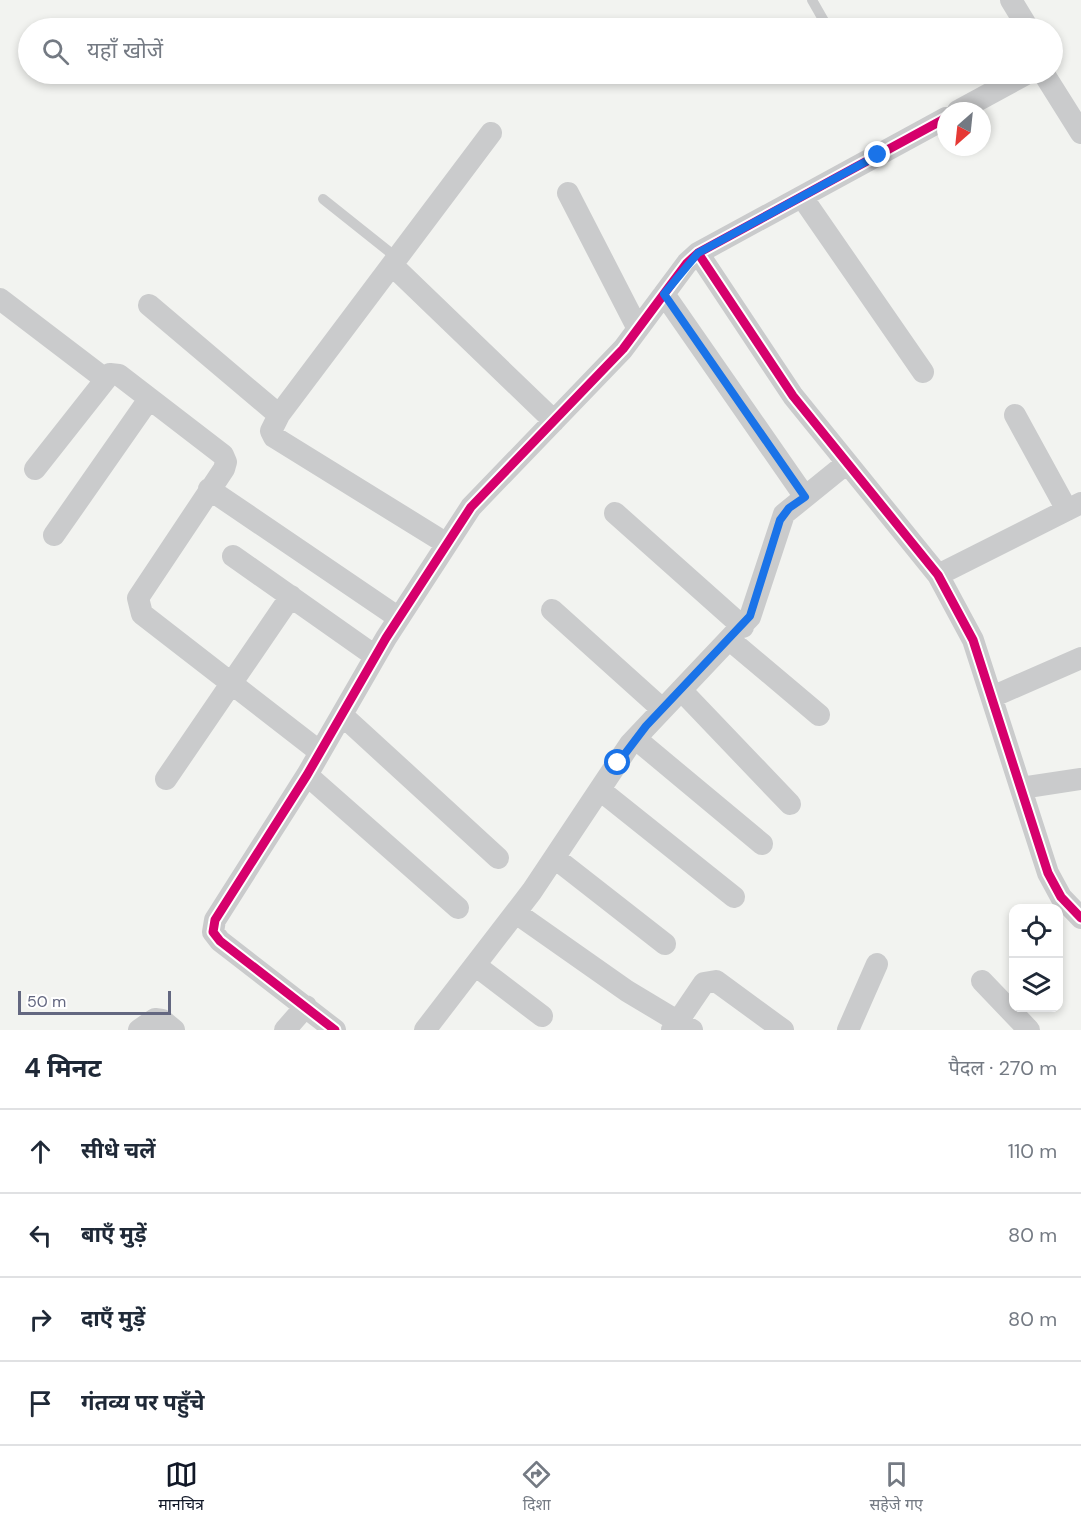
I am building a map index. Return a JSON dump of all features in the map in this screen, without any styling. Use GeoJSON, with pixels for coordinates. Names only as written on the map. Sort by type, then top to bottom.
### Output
{"type":"FeatureCollection","features":[{"type":"Feature","properties":{"kind":"street"},"geometry":{"type":"LineString","coordinates":[[1011,0],[1022,18]]}},
{"type":"Feature","properties":{"kind":"street"},"geometry":{"type":"LineString","coordinates":[[975,102],[1008,84]]}},
{"type":"Feature","properties":{"kind":"street"},"geometry":{"type":"LineString","coordinates":[[1050,84],[1081,134]]}},
{"type":"Feature","properties":{"kind":"street"},"geometry":{"type":"LineString","coordinates":[[335,1030],[220,941],[213,932],[215,920],[307,775],[375,656],[471,507],[623,349],[698,253],[937,123]]}},
{"type":"Feature","properties":{"kind":"street"},"geometry":{"type":"LineString","coordinates":[[447,544],[274,437],[271,431],[279,415],[491,132]]}},
{"type":"Feature","properties":{"kind":"street"},"geometry":{"type":"LineString","coordinates":[[568,193],[638,329]]}},
{"type":"Feature","properties":{"kind":"street"},"geometry":{"type":"LineString","coordinates":[[802,197],[923,372]]}},
{"type":"Feature","properties":{"kind":"street"},"geometry":{"type":"LineString","coordinates":[[698,253],[793,396],[938,575],[973,640],[1045,863],[1061,897],[1081,918]]}},
{"type":"Feature","properties":{"kind":"street"},"geometry":{"type":"LineString","coordinates":[[394,261],[554,421]]}},
{"type":"Feature","properties":{"kind":"street"},"geometry":{"type":"LineString","coordinates":[[664,294],[805,497]]}},
{"type":"Feature","properties":{"kind":"street"},"geometry":{"type":"LineString","coordinates":[[0,299],[105,378]]}},
{"type":"Feature","properties":{"kind":"street"},"geometry":{"type":"LineString","coordinates":[[149,305],[279,415]]}},
{"type":"Feature","properties":{"kind":"street"},"geometry":{"type":"LineString","coordinates":[[35,469],[110,374],[119,375],[223,455],[226,462],[224,469],[138,598],[138,607],[142,614],[320,752]]}},
{"type":"Feature","properties":{"kind":"street"},"geometry":{"type":"LineString","coordinates":[[54,535],[149,399]]}},
{"type":"Feature","properties":{"kind":"street"},"geometry":{"type":"LineString","coordinates":[[938,575],[1074,507],[1015,415]]}},
{"type":"Feature","properties":{"kind":"street"},"geometry":{"type":"LineString","coordinates":[[425,1030],[516,913],[636,739],[662,709],[736,634],[756,604],[780,520],[789,508],[847,463]]}},
{"type":"Feature","properties":{"kind":"street"},"geometry":{"type":"LineString","coordinates":[[209,489],[399,618]]}},
{"type":"Feature","properties":{"kind":"street"},"geometry":{"type":"LineString","coordinates":[[615,513],[819,715]]}},
{"type":"Feature","properties":{"kind":"street"},"geometry":{"type":"LineString","coordinates":[[233,556],[375,656]]}},
{"type":"Feature","properties":{"kind":"street"},"geometry":{"type":"LineString","coordinates":[[166,779],[291,596]]}},
{"type":"Feature","properties":{"kind":"street"},"geometry":{"type":"LineString","coordinates":[[552,610],[662,709]]}},
{"type":"Feature","properties":{"kind":"street"},"geometry":{"type":"LineString","coordinates":[[992,697],[1081,658]]}},
{"type":"Feature","properties":{"kind":"street"},"geometry":{"type":"LineString","coordinates":[[681,690],[790,804]]}},
{"type":"Feature","properties":{"kind":"street"},"geometry":{"type":"LineString","coordinates":[[342,715],[498,858]]}},
{"type":"Feature","properties":{"kind":"street"},"geometry":{"type":"LineString","coordinates":[[636,739],[762,844]]}},
{"type":"Feature","properties":{"kind":"street"},"geometry":{"type":"LineString","coordinates":[[307,775],[458,908]]}},
{"type":"Feature","properties":{"kind":"street"},"geometry":{"type":"LineString","coordinates":[[1021,788],[1081,779]]}},
{"type":"Feature","properties":{"kind":"street"},"geometry":{"type":"LineString","coordinates":[[600,790],[734,897]]}},
{"type":"Feature","properties":{"kind":"street"},"geometry":{"type":"LineString","coordinates":[[555,858],[665,944]]}},
{"type":"Feature","properties":{"kind":"street"},"geometry":{"type":"LineString","coordinates":[[516,913],[681,1027],[704,983],[710,980],[716,981],[783,1030]]}},
{"type":"Feature","properties":{"kind":"street"},"geometry":{"type":"LineString","coordinates":[[848,1030],[877,964]]}},
{"type":"Feature","properties":{"kind":"street"},"geometry":{"type":"LineString","coordinates":[[475,966],[542,1016]]}},
{"type":"Feature","properties":{"kind":"street"},"geometry":{"type":"LineString","coordinates":[[982,981],[1029,1030]]}},
{"type":"Feature","properties":{"kind":"street"},"geometry":{"type":"LineString","coordinates":[[285,1030],[306,1006]]}},
{"type":"Feature","properties":{"kind":"street"},"geometry":{"type":"LineString","coordinates":[[140,1030],[155,1019],[162,1020],[174,1030]]}},
{"type":"Feature","properties":{"kind":"lane"},"geometry":{"type":"LineString","coordinates":[[812,0],[822,18]]}},
{"type":"Feature","properties":{"kind":"lane"},"geometry":{"type":"LineString","coordinates":[[323,199],[394,261]]}},
{"type":"Feature","properties":{"kind":"cycle path"},"geometry":{"type":"LineString","coordinates":[[335,1030],[220,941],[213,932],[215,920],[307,775],[386,638],[471,507],[623,349],[687,263],[698,253],[937,123]]}},
{"type":"Feature","properties":{"kind":"cycle path"},"geometry":{"type":"LineString","coordinates":[[698,253],[793,396],[938,575],[973,640],[1048,873],[1061,897],[1081,918]]}},
{"type":"Feature","properties":{"kind":"route"},"geometry":{"type":"LineString","coordinates":[[618,763],[630,744],[646,726],[743,627],[756,604],[780,520],[789,508],[805,497],[664,294],[687,263],[698,253],[878,155]]}}]}
